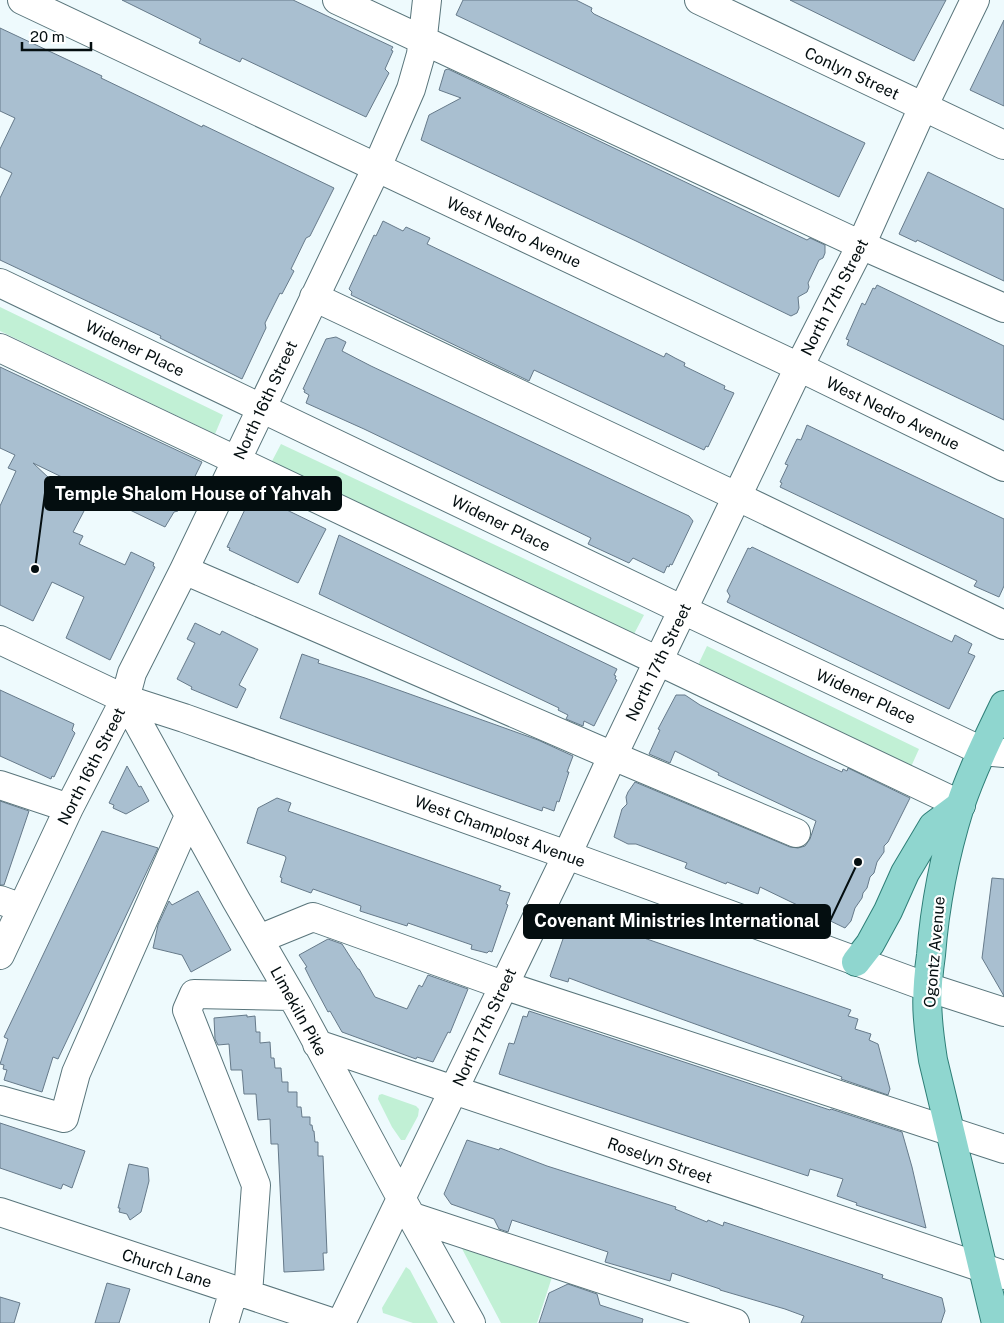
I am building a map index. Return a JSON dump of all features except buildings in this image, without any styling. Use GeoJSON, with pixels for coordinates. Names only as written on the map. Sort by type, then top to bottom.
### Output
{"type":"FeatureCollection","features":[{"type":"Feature","properties":{"kind":"main road","name":"Ogontz Avenue"},"geometry":{"type":"LineString","coordinates":[[996,1323],[993,1272],[951,1132],[933,1060],[928,1018],[927,987],[939,889],[950,842],[961,805],[993,752],[1004,705]]}},
{"type":"Feature","properties":{"kind":"main road"},"geometry":{"type":"LineString","coordinates":[[856,962],[870,944],[888,911],[905,873],[934,826],[961,805]]}},
{"type":"Feature","properties":{"kind":"street"},"geometry":{"type":"LineString","coordinates":[[337,0],[861,246],[1004,308]]}},
{"type":"Feature","properties":{"kind":"street","name":"North 16th Street"},"geometry":{"type":"LineString","coordinates":[[0,955],[11,904],[69,808],[125,699],[132,673],[184,570],[377,167],[411,88],[422,54],[427,0]]}},
{"type":"Feature","properties":{"kind":"street","name":"Conlyn Street"},"geometry":{"type":"LineString","coordinates":[[699,0],[1004,145]]}},
{"type":"Feature","properties":{"kind":"street","name":"North 17th Street"},"geometry":{"type":"LineString","coordinates":[[341,1323],[407,1208],[454,1091],[503,985],[567,855],[736,496],[861,246],[923,107],[975,0]]}},
{"type":"Feature","properties":{"kind":"street","name":"West Nedro Avenue"},"geometry":{"type":"LineString","coordinates":[[26,1],[799,367],[1004,467]]}},
{"type":"Feature","properties":{"kind":"street","name":"Widener Place"},"geometry":{"type":"LineString","coordinates":[[0,283],[683,610],[993,752]]}},
{"type":"Feature","properties":{"kind":"street"},"geometry":{"type":"LineString","coordinates":[[314,296],[1004,625]]}},
{"type":"Feature","properties":{"kind":"street"},"geometry":{"type":"LineString","coordinates":[[0,348],[961,805]]}},
{"type":"Feature","properties":{"kind":"street"},"geometry":{"type":"LineString","coordinates":[[184,570],[613,756],[796,833]]}},
{"type":"Feature","properties":{"kind":"street","name":"West Champlost Avenue"},"geometry":{"type":"LineString","coordinates":[[0,640],[125,699],[184,718],[567,855],[856,962],[1004,1012]]}},
{"type":"Feature","properties":{"kind":"street","name":"Limekiln Pike"},"geometry":{"type":"LineString","coordinates":[[125,699],[189,816],[292,996],[471,1323]]}},
{"type":"Feature","properties":{"kind":"street"},"geometry":{"type":"LineString","coordinates":[[0,784],[69,808]]}},
{"type":"Feature","properties":{"kind":"street"},"geometry":{"type":"LineString","coordinates":[[0,1100],[64,1118],[76,1073],[189,816]]}},
{"type":"Feature","properties":{"kind":"street"},"geometry":{"type":"LineString","coordinates":[[259,940],[313,917],[503,985],[1004,1149]]}},
{"type":"Feature","properties":{"kind":"street"},"geometry":{"type":"LineString","coordinates":[[224,1323],[241,1292],[256,1185],[187,1010],[194,994],[292,996]]}},
{"type":"Feature","properties":{"kind":"street","name":"Roselyn Street"},"geometry":{"type":"LineString","coordinates":[[317,1044],[993,1272]]}},
{"type":"Feature","properties":{"kind":"street"},"geometry":{"type":"LineString","coordinates":[[407,1208],[735,1323]]}},
{"type":"Feature","properties":{"kind":"street","name":"Church Lane"},"geometry":{"type":"LineString","coordinates":[[0,1212],[334,1323]]}},
{"type":"Feature","properties":{"kind":"green space"},"geometry":{"type":"Polygon","coordinates":[[[0,307],[223,415],[215,434],[0,331],[0,307]]]}},
{"type":"Feature","properties":{"kind":"green space"},"geometry":{"type":"Polygon","coordinates":[[[281,444],[644,615],[634,634],[271,463],[281,444]]]}},
{"type":"Feature","properties":{"kind":"green space"},"geometry":{"type":"Polygon","coordinates":[[[707,646],[919,749],[910,769],[698,665],[707,646]]]}},
{"type":"Feature","properties":{"kind":"green space"},"geometry":{"type":"Polygon","coordinates":[[[382,1094],[416,1106],[419,1109],[418,1116],[405,1140],[401,1140],[392,1127],[378,1099],[379,1095],[382,1094]]]}},
{"type":"Feature","properties":{"kind":"green space"},"geometry":{"type":"Polygon","coordinates":[[[459,1243],[553,1274],[537,1323],[501,1323],[459,1243]]]}},
{"type":"Feature","properties":{"kind":"green space"},"geometry":{"type":"Polygon","coordinates":[[[406,1267],[410,1270],[438,1323],[413,1323],[383,1313],[382,1308],[406,1267]]]}},
{"type":"Feature","properties":{"kind":"place","name":"Temple Shalom House of Yahvah"},"geometry":{"type":"Point","coordinates":[35,569]}},
{"type":"Feature","properties":{"kind":"place","name":"Covenant Ministries International"},"geometry":{"type":"Point","coordinates":[858,862]}}]}
